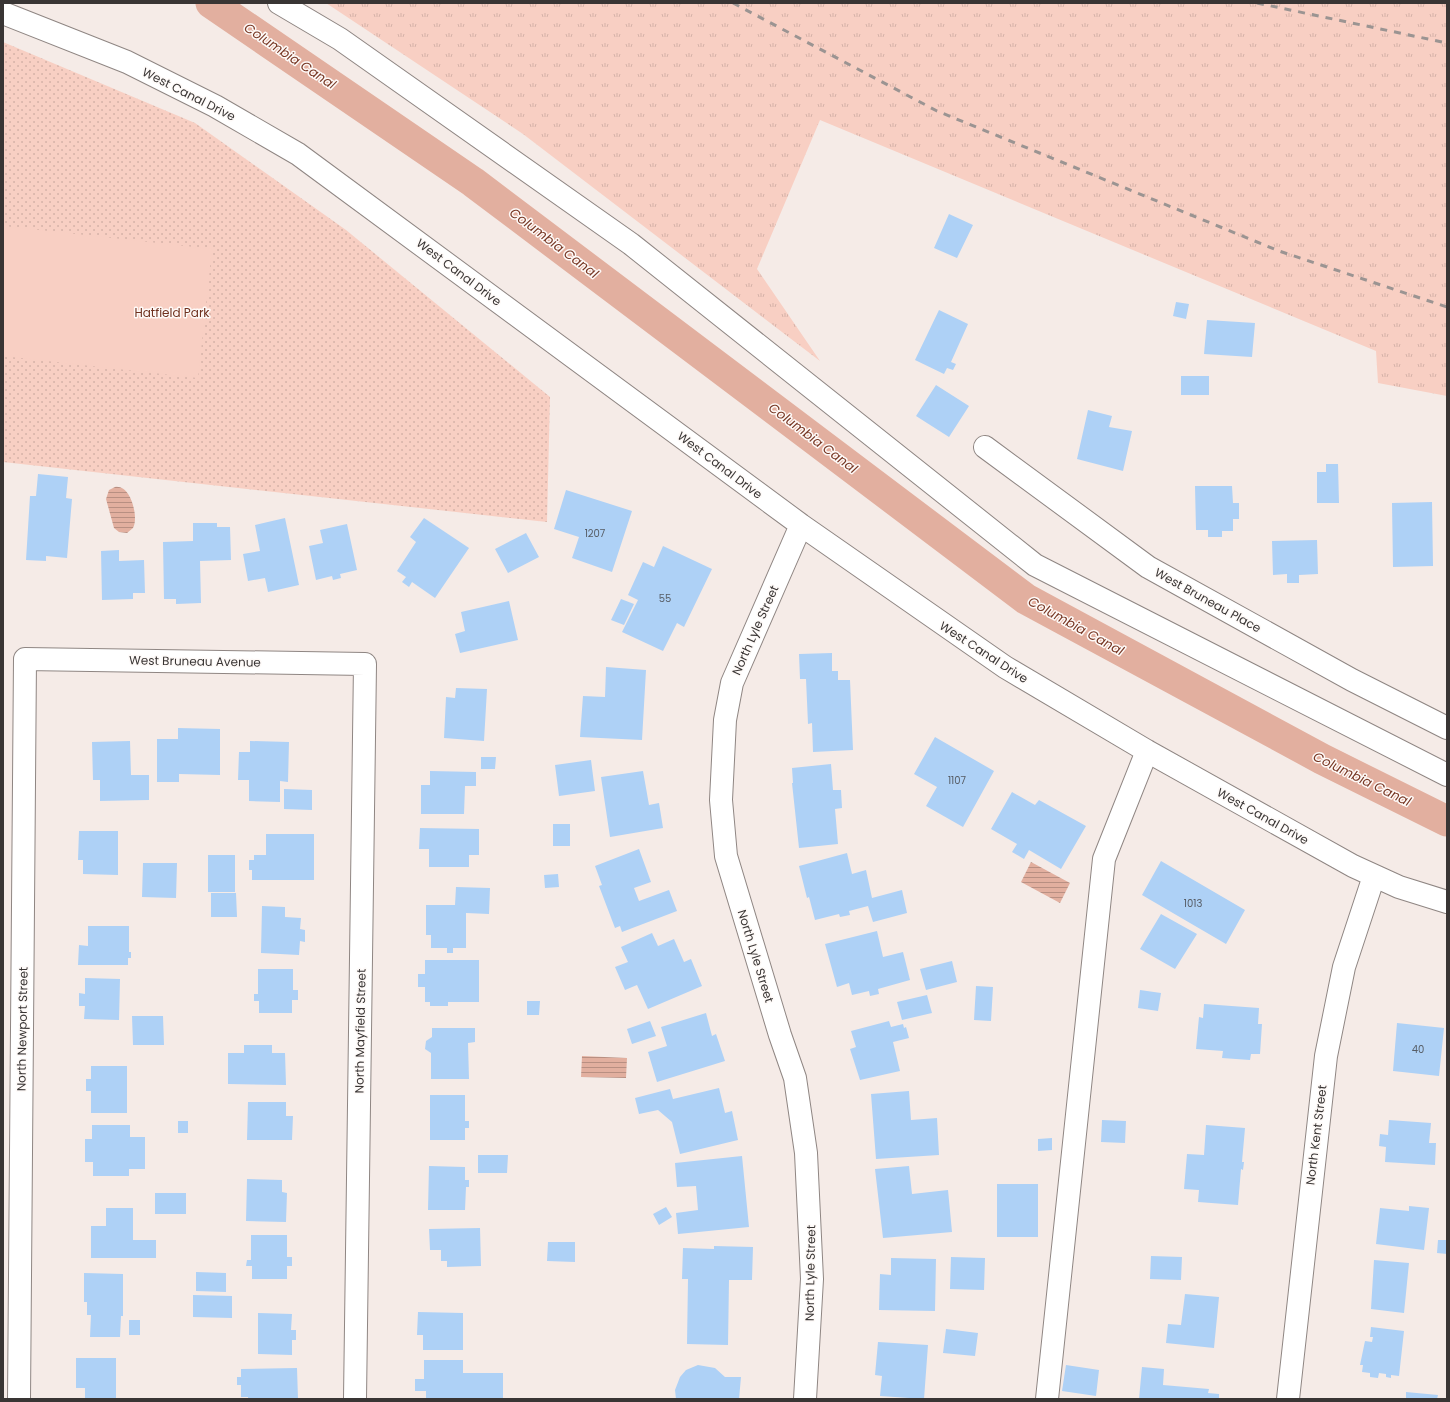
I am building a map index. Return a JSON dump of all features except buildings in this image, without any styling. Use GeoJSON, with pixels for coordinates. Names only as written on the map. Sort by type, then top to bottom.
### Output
{"type":"FeatureCollection","features":[{"type":"Feature","properties":{"kind":"street"},"geometry":{"type":"LineString","coordinates":[[279,3],[340,38],[631,244],[1035,565],[1447,775]]}},
{"type":"Feature","properties":{"kind":"street","name":"West Canal Drive"},"geometry":{"type":"LineString","coordinates":[[3,13],[127,62],[215,106],[298,154],[801,525],[1005,666],[1147,751],[1374,876],[1399,887],[1447,902]]}},
{"type":"Feature","properties":{"kind":"street","name":"West Bruneau Place"},"geometry":{"type":"LineString","coordinates":[[985,447],[1148,567],[1352,680],[1447,728]]}},
{"type":"Feature","properties":{"kind":"street","name":"North Lyle Street"},"geometry":{"type":"LineString","coordinates":[[801,525],[732,683],[725,720],[722,800],[726,856],[780,1036],[795,1078],[806,1153],[810,1211],[812,1279],[805,1399]]}},
{"type":"Feature","properties":{"kind":"street","name":"West Bruneau Avenue"},"geometry":{"type":"LineString","coordinates":[[25,659],[365,664]]}},
{"type":"Feature","properties":{"kind":"street","name":"North Newport Street"},"geometry":{"type":"LineString","coordinates":[[19,1399],[25,659]]}},
{"type":"Feature","properties":{"kind":"street","name":"North Mayfield Street"},"geometry":{"type":"LineString","coordinates":[[355,1399],[365,664]]}},
{"type":"Feature","properties":{"kind":"street"},"geometry":{"type":"LineString","coordinates":[[1047,1399],[1104,859],[1147,751]]}},
{"type":"Feature","properties":{"kind":"street","name":"North Kent Street"},"geometry":{"type":"LineString","coordinates":[[1288,1399],[1326,1056],[1344,967],[1374,876]]}},
{"type":"Feature","properties":{"kind":"green space"},"geometry":{"type":"Polygon","coordinates":[[[326,3],[1447,3],[1447,396],[1378,383],[1376,351],[820,120],[757,269],[820,361],[523,134],[326,3]]]}},
{"type":"Feature","properties":{"kind":"green space","name":"Hatfield Park"},"geometry":{"type":"Polygon","coordinates":[[[3,42],[195,123],[346,230],[550,397],[547,522],[3,462],[3,42]]]}},
{"type":"Feature","properties":{"kind":"green space"},"geometry":{"type":"Polygon","coordinates":[[[3,226],[212,249],[198,378],[3,356],[3,226]]]}},
{"type":"Feature","properties":{"kind":"shaded area"},"geometry":{"type":"Polygon","coordinates":[[[115,487],[121,487],[125,491],[129,496],[134,510],[135,523],[133,528],[127,533],[119,532],[114,528],[106,499],[109,490],[115,487]]]}},
{"type":"Feature","properties":{"kind":"shaded area"},"geometry":{"type":"Polygon","coordinates":[[[1031,862],[1070,883],[1060,903],[1021,882],[1031,862]]]}},
{"type":"Feature","properties":{"kind":"shaded area"},"geometry":{"type":"Polygon","coordinates":[[[582,1056],[627,1058],[626,1078],[581,1077],[582,1056]]]}},
{"type":"Feature","properties":{"kind":"waterway","name":"Columbia Canal"},"geometry":{"type":"LineString","coordinates":[[211,3],[473,182],[1026,599],[1322,759],[1447,821]]}},
{"type":"Feature","properties":{"kind":"railway"},"geometry":{"type":"LineString","coordinates":[[733,3],[937,111],[1279,251],[1447,307]]}},
{"type":"Feature","properties":{"kind":"railway"},"geometry":{"type":"LineString","coordinates":[[1257,3],[1447,43]]}}]}
